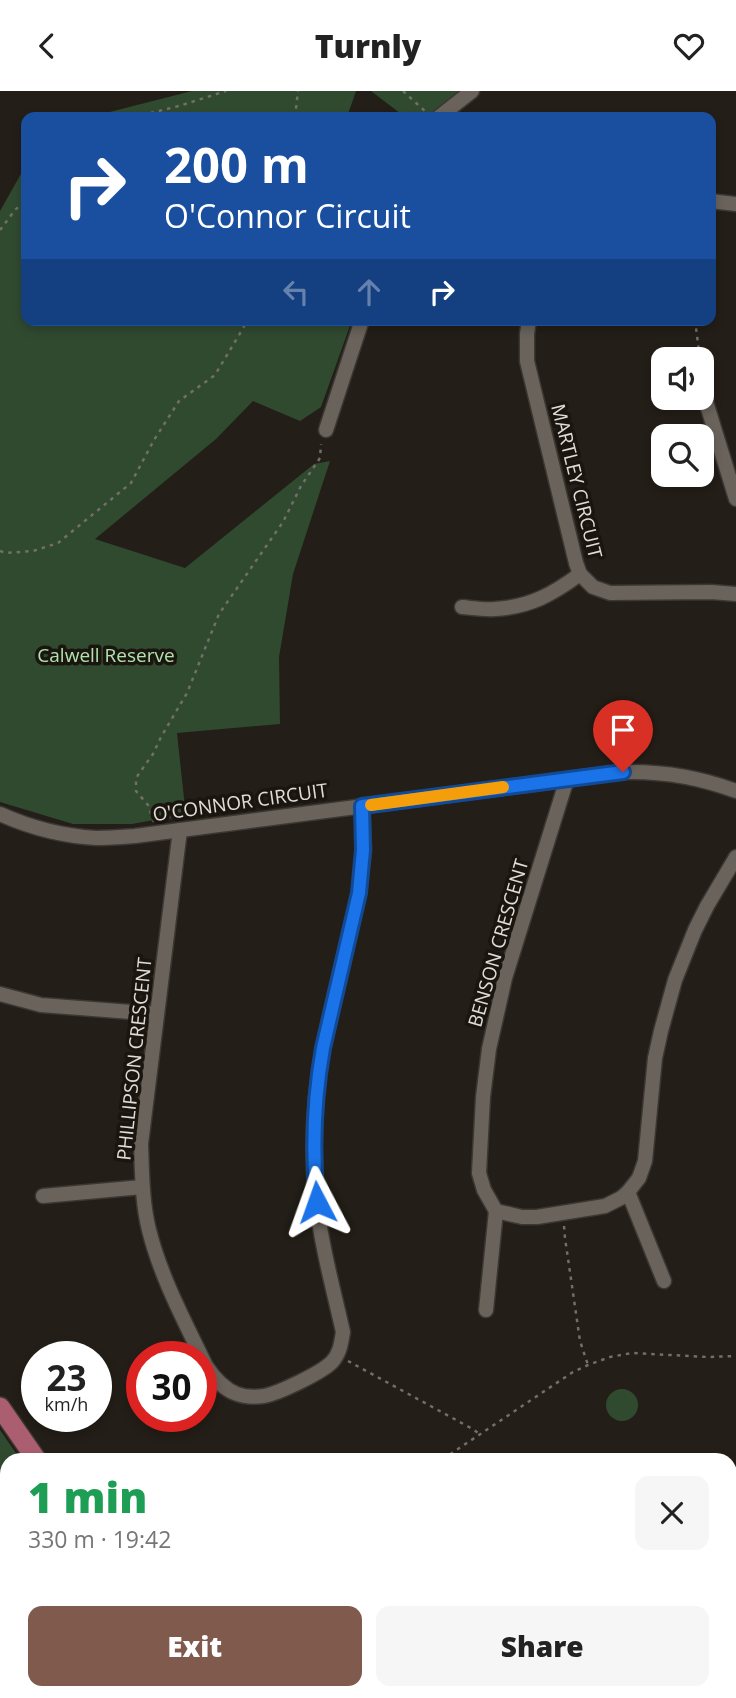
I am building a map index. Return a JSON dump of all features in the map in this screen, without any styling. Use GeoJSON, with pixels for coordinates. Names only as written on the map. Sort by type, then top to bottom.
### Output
{"type":"FeatureCollection","features":[{"type":"Feature","properties":{"kind":"main road"},"geometry":{"type":"LineString","coordinates":[[0,1407],[32,1453]]}},
{"type":"Feature","properties":{"kind":"street"},"geometry":{"type":"LineString","coordinates":[[442,112],[472,91]]}},
{"type":"Feature","properties":{"kind":"street"},"geometry":{"type":"LineString","coordinates":[[716,202],[736,204]]}},
{"type":"Feature","properties":{"kind":"street"},"geometry":{"type":"LineString","coordinates":[[326,431],[360,326]]}},
{"type":"Feature","properties":{"kind":"street","name":"MARTLEY CIRCUIT"},"geometry":{"type":"LineString","coordinates":[[528,326],[527,361],[580,574],[593,587],[610,593],[736,594]]}},
{"type":"Feature","properties":{"kind":"street"},"geometry":{"type":"LineString","coordinates":[[709,410],[736,499]]}},
{"type":"Feature","properties":{"kind":"street"},"geometry":{"type":"LineString","coordinates":[[462,607],[494,610],[525,604],[555,592],[580,574]]}},
{"type":"Feature","properties":{"kind":"street","name":"O'CONNOR CIRCUIT"},"geometry":{"type":"LineString","coordinates":[[0,814],[23,824],[60,834],[97,838],[135,836],[623,772],[679,774],[736,791]]}},
{"type":"Feature","properties":{"kind":"street","name":"BENSON CRESCENT"},"geometry":{"type":"LineString","coordinates":[[496,1211],[484,1190],[480,1173],[483,1097],[489,1049],[505,978],[567,779]]}},
{"type":"Feature","properties":{"kind":"street"},"geometry":{"type":"LineString","coordinates":[[336,1355],[341,1345],[342,1332],[317,1202],[314,1124],[318,1073],[359,893],[363,850],[362,806]]}},
{"type":"Feature","properties":{"kind":"street","name":"PHILLIPSON CRESCENT"},"geometry":{"type":"LineString","coordinates":[[180,830],[141,1143],[142,1187],[149,1229],[161,1269],[206,1366],[216,1380],[229,1391],[246,1396],[263,1396],[279,1391],[321,1370],[331,1363],[336,1355]]}},
{"type":"Feature","properties":{"kind":"street"},"geometry":{"type":"LineString","coordinates":[[485,1310],[496,1211],[522,1217],[537,1217],[605,1206],[621,1198],[639,1178],[645,1161],[655,1058],[675,980],[695,930],[736,857]]}},
{"type":"Feature","properties":{"kind":"street"},"geometry":{"type":"LineString","coordinates":[[0,994],[41,1005],[157,1014]]}},
{"type":"Feature","properties":{"kind":"street"},"geometry":{"type":"LineString","coordinates":[[43,1196],[142,1187]]}},
{"type":"Feature","properties":{"kind":"street"},"geometry":{"type":"LineString","coordinates":[[628,1192],[664,1281]]}},
{"type":"Feature","properties":{"kind":"path"},"geometry":{"type":"LineString","coordinates":[[154,112],[226,91]]}},
{"type":"Feature","properties":{"kind":"path"},"geometry":{"type":"LineString","coordinates":[[296,112],[298,91]]}},
{"type":"Feature","properties":{"kind":"path"},"geometry":{"type":"LineString","coordinates":[[403,91],[429,112]]}},
{"type":"Feature","properties":{"kind":"path"},"geometry":{"type":"LineString","coordinates":[[0,230],[21,205]]}},
{"type":"Feature","properties":{"kind":"path"},"geometry":{"type":"LineString","coordinates":[[0,551],[33,551],[58,543],[131,483],[179,401],[215,375],[244,326]]}},
{"type":"Feature","properties":{"kind":"path"},"geometry":{"type":"LineString","coordinates":[[696,326],[698,347]]}},
{"type":"Feature","properties":{"kind":"path"},"geometry":{"type":"LineString","coordinates":[[153,817],[148,805],[136,791],[136,779],[187,694],[219,614],[283,522],[301,486],[320,458],[326,431]]}},
{"type":"Feature","properties":{"kind":"path"},"geometry":{"type":"LineString","coordinates":[[564,1221],[580,1341],[587,1365]]}},
{"type":"Feature","properties":{"kind":"path"},"geometry":{"type":"LineString","coordinates":[[452,1453],[573,1372],[610,1357],[632,1353],[736,1356]]}},
{"type":"Feature","properties":{"kind":"path"},"geometry":{"type":"LineString","coordinates":[[336,1355],[480,1434]]}},
{"type":"Feature","properties":{"kind":"green space"},"geometry":{"type":"Polygon","coordinates":[[[192,91],[356,91],[349,112],[110,112],[192,91]]]}},
{"type":"Feature","properties":{"kind":"green space"},"geometry":{"type":"Polygon","coordinates":[[[371,91],[467,91],[438,112],[398,112],[371,91]]]}},
{"type":"Feature","properties":{"kind":"green space","name":"Calwell Reserve"},"geometry":{"type":"Polygon","coordinates":[[[21,174],[21,326],[350,326],[321,407],[300,421],[253,401],[216,439],[95,539],[185,568],[314,464],[330,461],[293,574],[279,657],[280,724],[177,733],[186,817],[132,824],[73,824],[0,802],[0,211],[21,174]]]}},
{"type":"Feature","properties":{"kind":"green space"},"geometry":{"type":"Polygon","coordinates":[[[622,1389],[633,1394],[638,1405],[633,1416],[622,1421],[611,1416],[606,1405],[611,1394],[622,1389]]]}},
{"type":"Feature","properties":{"kind":"green space"},"geometry":{"type":"Polygon","coordinates":[[[0,1430],[16,1453],[0,1453],[0,1430]]]}},
{"type":"Feature","properties":{"kind":"slow traffic"},"geometry":{"type":"LineString","coordinates":[[371,805],[503,787]]}},
{"type":"Feature","properties":{"kind":"route"},"geometry":{"type":"LineString","coordinates":[[317,1202],[314,1124],[318,1073],[359,893],[363,850],[362,806],[623,772]]}}]}
